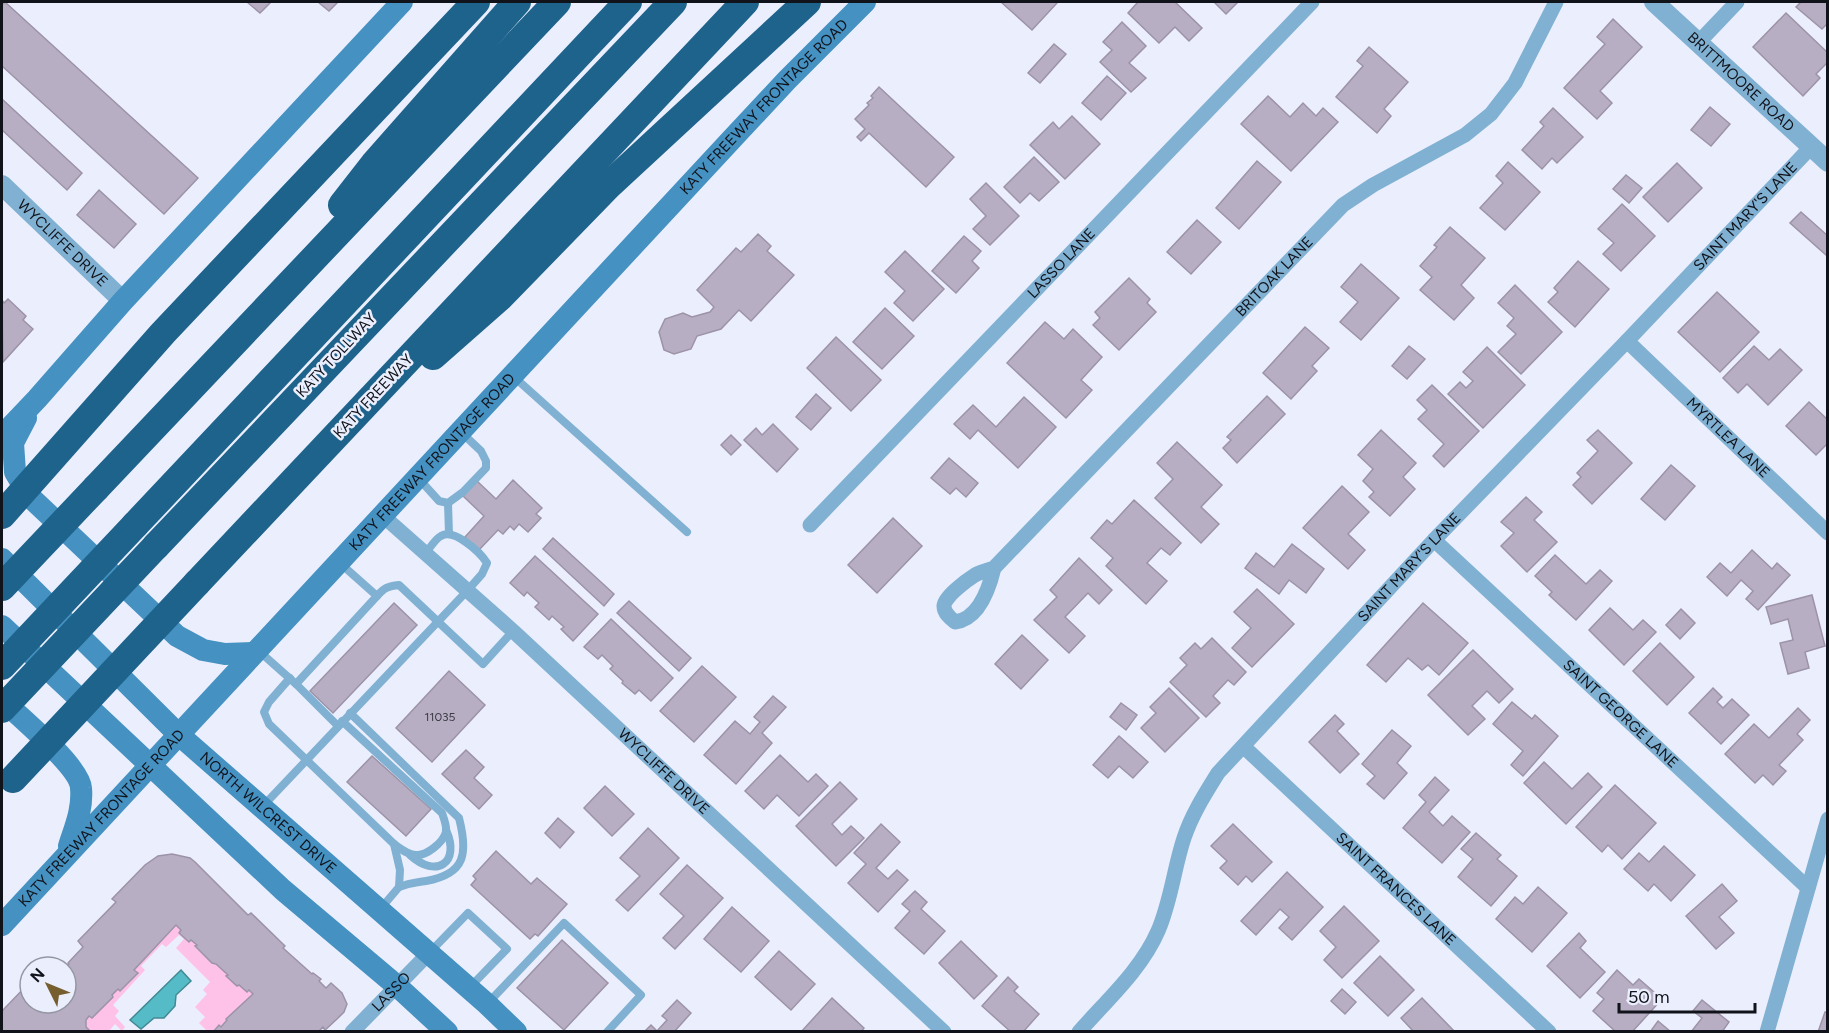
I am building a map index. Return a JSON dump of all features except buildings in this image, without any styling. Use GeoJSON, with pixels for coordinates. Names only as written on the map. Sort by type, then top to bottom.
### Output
{"type":"FeatureCollection","features":[{"type":"Feature","properties":{"kind":"highway"},"geometry":{"type":"LineString","coordinates":[[2,515],[156,341],[476,2]]}},
{"type":"Feature","properties":{"kind":"highway"},"geometry":{"type":"LineString","coordinates":[[225,352],[374,164],[517,2]]}},
{"type":"Feature","properties":{"kind":"highway"},"geometry":{"type":"LineString","coordinates":[[2,587],[557,2]]}},
{"type":"Feature","properties":{"kind":"highway","name":"KATY TOLLWAY"},"geometry":{"type":"LineString","coordinates":[[2,666],[628,2]]}},
{"type":"Feature","properties":{"kind":"highway","name":"KATY TOLLWAY"},"geometry":{"type":"LineString","coordinates":[[2,709],[673,2]]}},
{"type":"Feature","properties":{"kind":"highway","name":"KATY FREEWAY"},"geometry":{"type":"LineString","coordinates":[[7,785],[745,2]]}},
{"type":"Feature","properties":{"kind":"highway"},"geometry":{"type":"LineString","coordinates":[[303,471],[501,297],[608,186],[807,2]]}},
{"type":"Feature","properties":{"kind":"main road"},"geometry":{"type":"LineString","coordinates":[[2,436],[123,301],[402,2]]}},
{"type":"Feature","properties":{"kind":"main road","name":"KATY FREEWAY FRONTAGE ROAD"},"geometry":{"type":"LineString","coordinates":[[2,925],[787,80],[866,2]]}},
{"type":"Feature","properties":{"kind":"main road"},"geometry":{"type":"LineString","coordinates":[[37,399],[13,442],[15,472],[29,496],[177,636],[203,650],[225,654],[255,651]]}},
{"type":"Feature","properties":{"kind":"main road","name":"NORTH WILCREST DRIVE"},"geometry":{"type":"LineString","coordinates":[[2,559],[178,734],[469,988],[516,1032]]}},
{"type":"Feature","properties":{"kind":"main road"},"geometry":{"type":"LineString","coordinates":[[2,626],[283,890],[397,986],[447,1032]]}},
{"type":"Feature","properties":{"kind":"main road"},"geometry":{"type":"LineString","coordinates":[[2,699],[68,763],[81,785],[81,812],[67,854]]}},
{"type":"Feature","properties":{"kind":"street","name":"LASSO LANE"},"geometry":{"type":"LineString","coordinates":[[810,525],[1312,2]]}},
{"type":"Feature","properties":{"kind":"street","name":"BRITOAK LANE"},"geometry":{"type":"LineString","coordinates":[[994,568],[1343,205],[1373,185],[1465,135],[1491,114],[1515,83],[1556,2]]}},
{"type":"Feature","properties":{"kind":"street","name":"BRITTMOORE ROAD"},"geometry":{"type":"LineString","coordinates":[[1654,2],[1827,162]]}},
{"type":"Feature","properties":{"kind":"street"},"geometry":{"type":"LineString","coordinates":[[1698,43],[1737,2]]}},
{"type":"Feature","properties":{"kind":"street","name":"SAINT MARY'S LANE"},"geometry":{"type":"LineString","coordinates":[[1079,1032],[1142,960],[1157,933],[1167,908],[1184,839],[1197,806],[1218,773],[1434,540],[1627,341],[1810,147]]}},
{"type":"Feature","properties":{"kind":"street","name":"WYCLIFFE DRIVE"},"geometry":{"type":"LineString","coordinates":[[2,185],[123,301]]}},
{"type":"Feature","properties":{"kind":"street","name":"MYRTLEA LANE"},"geometry":{"type":"LineString","coordinates":[[1627,341],[1827,533]]}},
{"type":"Feature","properties":{"kind":"street","name":"WYCLIFFE DRIVE"},"geometry":{"type":"LineString","coordinates":[[382,515],[513,631],[944,1032]]}},
{"type":"Feature","properties":{"kind":"street","name":"SAINT GEORGE LANE"},"geometry":{"type":"LineString","coordinates":[[1434,540],[1808,888]]}},
{"type":"Feature","properties":{"kind":"street","name":"SAINT FRANCES LANE"},"geometry":{"type":"LineString","coordinates":[[1244,747],[1549,1032]]}},
{"type":"Feature","properties":{"kind":"street"},"geometry":{"type":"LineString","coordinates":[[1767,1032],[1827,819]]}},
{"type":"Feature","properties":{"kind":"street","name":"LASSO"},"geometry":{"type":"LineString","coordinates":[[352,1032],[429,953]]}},
{"type":"Feature","properties":{"kind":"lane"},"geometry":{"type":"LineString","coordinates":[[512,375],[687,532]]}},
{"type":"Feature","properties":{"kind":"lane"},"geometry":{"type":"LineString","coordinates":[[417,477],[439,501],[448,503],[463,492],[486,468],[486,461],[481,451],[460,431]]}},
{"type":"Feature","properties":{"kind":"lane"},"geometry":{"type":"LineString","coordinates":[[448,503],[449,534]]}},
{"type":"Feature","properties":{"kind":"lane"},"geometry":{"type":"LineString","coordinates":[[262,807],[467,591],[482,574],[487,563],[460,538],[449,534],[440,536],[425,554]]}},
{"type":"Feature","properties":{"kind":"lane"},"geometry":{"type":"LineString","coordinates":[[338,562],[377,596]]}},
{"type":"Feature","properties":{"kind":"lane"},"geometry":{"type":"LineString","coordinates":[[255,651],[293,681],[442,813],[451,846],[450,856],[443,864],[430,868],[419,863],[394,844],[269,724],[264,712],[269,702],[293,681],[383,589],[390,585],[399,585],[483,664],[513,631]]}},
{"type":"Feature","properties":{"kind":"lane"},"geometry":{"type":"LineString","coordinates":[[350,713],[459,818],[465,839],[463,856],[457,868],[439,878],[411,882],[399,887],[379,910]]}},
{"type":"Feature","properties":{"kind":"lane"},"geometry":{"type":"LineString","coordinates":[[409,854],[419,856],[432,849],[442,840],[446,830]]}},
{"type":"Feature","properties":{"kind":"lane"},"geometry":{"type":"LineString","coordinates":[[394,844],[400,870],[399,887]]}},
{"type":"Feature","properties":{"kind":"lane"},"geometry":{"type":"LineString","coordinates":[[429,953],[468,913],[507,950],[469,988]]}},
{"type":"Feature","properties":{"kind":"lane"},"geometry":{"type":"LineString","coordinates":[[487,1004],[564,923],[641,995],[607,1032]]}},
{"type":"Feature","properties":{"kind":"shaded area"},"geometry":{"type":"Polygon","coordinates":[[[176,925],[181,930],[179,933],[189,942],[191,940],[197,945],[195,947],[228,975],[227,977],[237,986],[253,994],[226,1019],[221,1027],[219,1025],[213,1031],[207,1031],[199,1023],[205,1017],[195,1007],[207,994],[203,990],[210,982],[176,948],[184,939],[179,935],[166,947],[162,944],[141,966],[145,970],[113,1005],[119,1011],[115,1016],[125,1027],[122,1031],[115,1024],[109,1031],[91,1031],[86,1027],[86,1020],[89,1016],[92,1018],[118,989],[120,991],[138,974],[134,970],[176,925]]]}},
{"type":"Feature","properties":{"kind":"water"},"geometry":{"type":"Polygon","coordinates":[[[181,970],[191,981],[176,995],[175,1006],[164,1018],[154,1018],[141,1029],[130,1020],[181,970]]]}}]}
